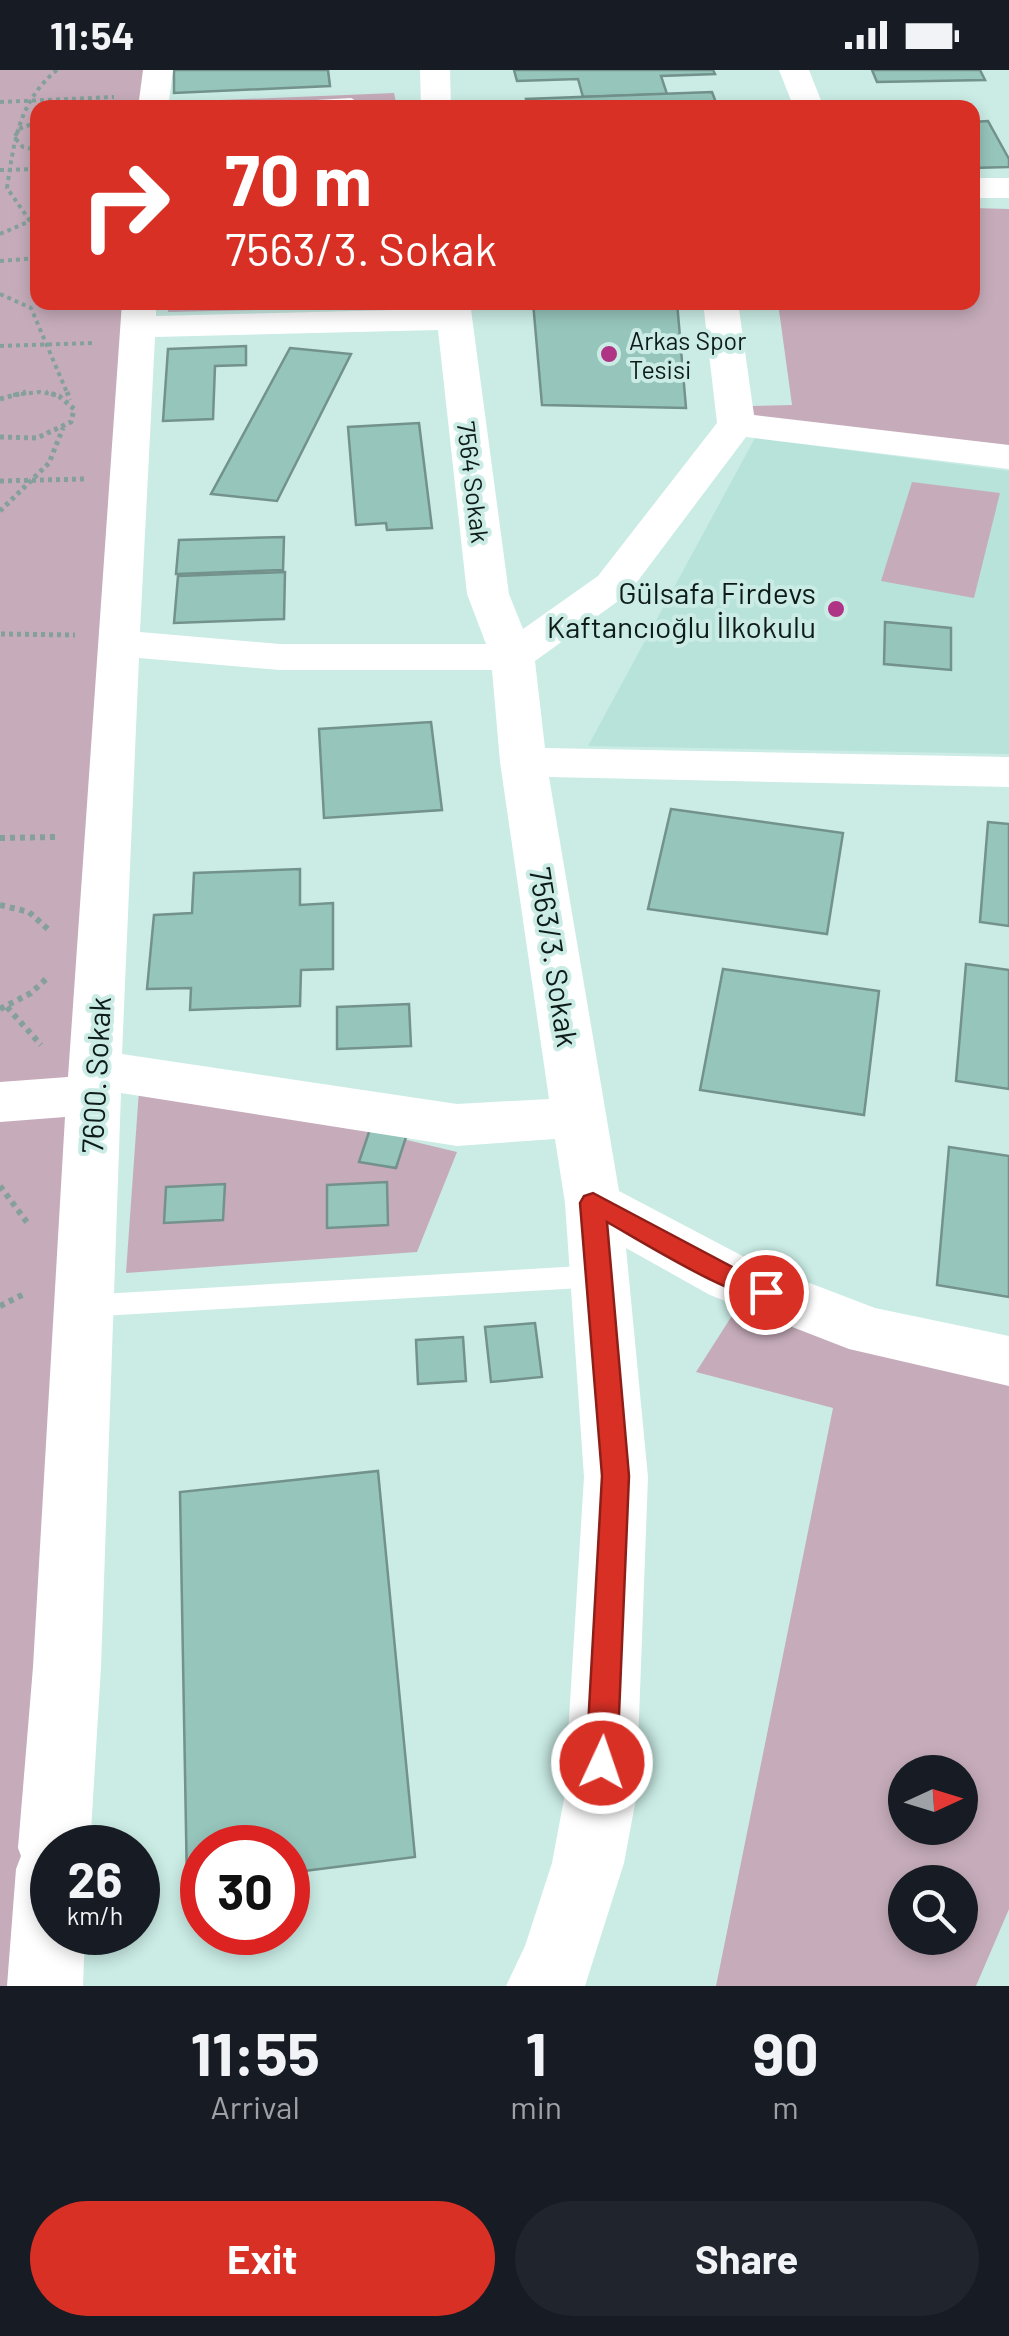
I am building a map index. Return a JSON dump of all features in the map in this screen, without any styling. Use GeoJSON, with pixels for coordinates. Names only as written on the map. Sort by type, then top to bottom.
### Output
{"type":"FeatureCollection","features":[{"type":"Feature","properties":{"kind":"street"},"geometry":{"type":"LineString","coordinates":[[154,100],[158,70]]}},
{"type":"Feature","properties":{"kind":"street"},"geometry":{"type":"LineString","coordinates":[[435,70],[436,100]]}},
{"type":"Feature","properties":{"kind":"street"},"geometry":{"type":"LineString","coordinates":[[794,70],[806,100]]}},
{"type":"Feature","properties":{"kind":"street"},"geometry":{"type":"LineString","coordinates":[[980,188],[1009,188]]}},
{"type":"Feature","properties":{"kind":"street"},"geometry":{"type":"LineString","coordinates":[[102,639],[280,657],[513,657],[614,586],[736,424],[721,310]]}},
{"type":"Feature","properties":{"kind":"street"},"geometry":{"type":"LineString","coordinates":[[126,324],[453,311]]}},
{"type":"Feature","properties":{"kind":"street","name":"7564 Sokak"},"geometry":{"type":"LineString","coordinates":[[453,311],[488,594],[513,657]]}},
{"type":"Feature","properties":{"kind":"street","name":"7600. Sokak"},"geometry":{"type":"LineString","coordinates":[[55,1825],[94,1082],[102,639],[126,324]]}},
{"type":"Feature","properties":{"kind":"street"},"geometry":{"type":"LineString","coordinates":[[736,424],[1009,457]]}},
{"type":"Feature","properties":{"kind":"street","name":"7563/3. Sokak"},"geometry":{"type":"LineString","coordinates":[[513,657],[523,762],[593,1203],[616,1476],[600,1799],[588,1863],[557,1963],[544,1986]]}},
{"type":"Feature","properties":{"kind":"street"},"geometry":{"type":"LineString","coordinates":[[523,762],[1009,772]]}},
{"type":"Feature","properties":{"kind":"street"},"geometry":{"type":"LineString","coordinates":[[0,1102],[94,1082],[457,1125],[582,1117]]}},
{"type":"Feature","properties":{"kind":"street"},"geometry":{"type":"LineString","coordinates":[[593,1203],[731,1278],[870,1332],[1009,1361]]}},
{"type":"Feature","properties":{"kind":"street"},"geometry":{"type":"LineString","coordinates":[[45,1986],[47,1955]]}},
{"type":"Feature","properties":{"kind":"lane"},"geometry":{"type":"LineString","coordinates":[[84,1306],[599,1276]]}},
{"type":"Feature","properties":{"kind":"path"},"geometry":{"type":"LineString","coordinates":[[0,234],[30,220],[6,188],[14,138],[25,100],[57,70]]}},
{"type":"Feature","properties":{"kind":"path"},"geometry":{"type":"LineString","coordinates":[[0,102],[118,96]]}},
{"type":"Feature","properties":{"kind":"path"},"geometry":{"type":"LineString","coordinates":[[14,138],[21,128],[30,125]]}},
{"type":"Feature","properties":{"kind":"path"},"geometry":{"type":"LineString","coordinates":[[14,138],[30,148]]}},
{"type":"Feature","properties":{"kind":"path"},"geometry":{"type":"LineString","coordinates":[[0,170],[30,169]]}},
{"type":"Feature","properties":{"kind":"path"},"geometry":{"type":"LineString","coordinates":[[0,260],[30,258]]}},
{"type":"Feature","properties":{"kind":"path"},"geometry":{"type":"LineString","coordinates":[[0,294],[30,308]]}},
{"type":"Feature","properties":{"kind":"path"},"geometry":{"type":"LineString","coordinates":[[0,437],[35,438],[63,428],[74,416],[32,310]]}},
{"type":"Feature","properties":{"kind":"path"},"geometry":{"type":"LineString","coordinates":[[0,346],[46,344],[126,324]]}},
{"type":"Feature","properties":{"kind":"path"},"geometry":{"type":"LineString","coordinates":[[0,399],[34,392],[71,402]]}},
{"type":"Feature","properties":{"kind":"path"},"geometry":{"type":"LineString","coordinates":[[0,511],[34,480],[63,440],[63,428]]}},
{"type":"Feature","properties":{"kind":"path"},"geometry":{"type":"LineString","coordinates":[[0,481],[92,478]]}},
{"type":"Feature","properties":{"kind":"path"},"geometry":{"type":"LineString","coordinates":[[0,634],[102,639]]}},
{"type":"Feature","properties":{"kind":"path"},"geometry":{"type":"LineString","coordinates":[[0,838],[70,836]]}},
{"type":"Feature","properties":{"kind":"path"},"geometry":{"type":"LineString","coordinates":[[0,905],[30,912],[46,924],[56,940]]}},
{"type":"Feature","properties":{"kind":"path"},"geometry":{"type":"LineString","coordinates":[[0,1009],[31,994],[52,967]]}},
{"type":"Feature","properties":{"kind":"shaded area"},"geometry":{"type":"Polygon","coordinates":[[[0,70],[149,70],[147,100],[30,100],[30,310],[134,310],[36,1825],[30,1825],[26,1986],[0,1986],[0,70]]]}},
{"type":"Feature","properties":{"kind":"shaded area"},"geometry":{"type":"Polygon","coordinates":[[[394,93],[396,100],[222,100],[394,93]]]}},
{"type":"Feature","properties":{"kind":"shaded area"},"geometry":{"type":"Polygon","coordinates":[[[980,208],[1009,209],[1009,453],[749,419],[750,406],[792,405],[779,310],[980,310],[980,208]]]}},
{"type":"Feature","properties":{"kind":"shaded area"},"geometry":{"type":"Polygon","coordinates":[[[168,310],[255,310],[168,312],[168,310]]]}},
{"type":"Feature","properties":{"kind":"shaded area","name":"Gülsafa Firdevs Kaftancıoğlu İlkokulu"},"geometry":{"type":"Polygon","coordinates":[[[755,438],[1009,471],[1009,754],[588,746],[755,438]]]}},
{"type":"Feature","properties":{"kind":"shaded area"},"geometry":{"type":"Polygon","coordinates":[[[912,482],[1000,493],[974,598],[881,581],[912,482]]]}},
{"type":"Feature","properties":{"kind":"shaded area"},"geometry":{"type":"Polygon","coordinates":[[[140,1076],[457,1152],[417,1252],[126,1273],[140,1076]]]}},
{"type":"Feature","properties":{"kind":"shaded area"},"geometry":{"type":"Polygon","coordinates":[[[735,1311],[1009,1382],[1009,1909],[976,1986],[716,1986],[833,1408],[696,1372],[735,1311]]]}},
{"type":"Feature","properties":{"kind":"building"},"geometry":{"type":"Polygon","coordinates":[[[174,70],[328,70],[330,86],[174,93],[174,70]]]}},
{"type":"Feature","properties":{"kind":"building"},"geometry":{"type":"Polygon","coordinates":[[[514,70],[713,70],[715,74],[661,76],[667,94],[583,97],[578,79],[517,81],[514,70]]]}},
{"type":"Feature","properties":{"kind":"building"},"geometry":{"type":"Polygon","coordinates":[[[872,70],[980,70],[985,80],[877,82],[872,70]]]}},
{"type":"Feature","properties":{"kind":"building"},"geometry":{"type":"Polygon","coordinates":[[[712,92],[715,100],[526,100],[712,92]]]}},
{"type":"Feature","properties":{"kind":"building"},"geometry":{"type":"Polygon","coordinates":[[[988,121],[1009,159],[1009,167],[980,168],[980,122],[988,121]]]}},
{"type":"Feature","properties":{"kind":"building","name":"Arkas Spor Tesisi"},"geometry":{"type":"Polygon","coordinates":[[[534,310],[678,310],[686,408],[542,405],[534,310]]]}},
{"type":"Feature","properties":{"kind":"building"},"geometry":{"type":"Polygon","coordinates":[[[246,346],[246,365],[215,366],[213,419],[163,421],[168,349],[246,346]]]}},
{"type":"Feature","properties":{"kind":"building"},"geometry":{"type":"Polygon","coordinates":[[[290,348],[351,354],[277,501],[211,494],[290,348]]]}},
{"type":"Feature","properties":{"kind":"building"},"geometry":{"type":"Polygon","coordinates":[[[419,423],[432,528],[387,530],[386,523],[356,525],[348,427],[419,423]]]}},
{"type":"Feature","properties":{"kind":"building"},"geometry":{"type":"Polygon","coordinates":[[[284,537],[283,570],[176,574],[179,540],[284,537]]]}},
{"type":"Feature","properties":{"kind":"building"},"geometry":{"type":"Polygon","coordinates":[[[285,572],[284,619],[174,623],[178,576],[285,572]]]}},
{"type":"Feature","properties":{"kind":"building"},"geometry":{"type":"Polygon","coordinates":[[[885,622],[951,628],[951,670],[884,664],[885,622]]]}},
{"type":"Feature","properties":{"kind":"building"},"geometry":{"type":"Polygon","coordinates":[[[431,722],[442,810],[324,818],[319,729],[431,722]]]}},
{"type":"Feature","properties":{"kind":"building"},"geometry":{"type":"Polygon","coordinates":[[[671,809],[843,833],[827,934],[648,909],[671,809]]]}},
{"type":"Feature","properties":{"kind":"building"},"geometry":{"type":"Polygon","coordinates":[[[988,822],[1009,824],[1009,926],[980,922],[988,822]]]}},
{"type":"Feature","properties":{"kind":"building"},"geometry":{"type":"Polygon","coordinates":[[[300,869],[300,905],[333,903],[333,969],[301,970],[300,1006],[190,1010],[191,988],[147,989],[154,915],[192,913],[194,873],[300,869]]]}},
{"type":"Feature","properties":{"kind":"building"},"geometry":{"type":"Polygon","coordinates":[[[966,964],[1009,970],[1009,1089],[956,1081],[966,964]]]}},
{"type":"Feature","properties":{"kind":"building"},"geometry":{"type":"Polygon","coordinates":[[[723,969],[879,991],[864,1115],[700,1090],[723,969]]]}},
{"type":"Feature","properties":{"kind":"building"},"geometry":{"type":"Polygon","coordinates":[[[409,1004],[411,1046],[337,1049],[337,1007],[409,1004]]]}},
{"type":"Feature","properties":{"kind":"building"},"geometry":{"type":"Polygon","coordinates":[[[371,1126],[408,1131],[396,1168],[359,1162],[371,1126]]]}},
{"type":"Feature","properties":{"kind":"building"},"geometry":{"type":"Polygon","coordinates":[[[949,1147],[1009,1156],[1009,1297],[937,1285],[949,1147]]]}},
{"type":"Feature","properties":{"kind":"building"},"geometry":{"type":"Polygon","coordinates":[[[387,1182],[388,1225],[327,1228],[327,1185],[387,1182]]]}},
{"type":"Feature","properties":{"kind":"building"},"geometry":{"type":"Polygon","coordinates":[[[225,1184],[223,1220],[164,1223],[166,1187],[225,1184]]]}},
{"type":"Feature","properties":{"kind":"building"},"geometry":{"type":"Polygon","coordinates":[[[535,1323],[542,1377],[491,1382],[485,1327],[535,1323]]]}},
{"type":"Feature","properties":{"kind":"building"},"geometry":{"type":"Polygon","coordinates":[[[463,1337],[466,1381],[418,1384],[416,1340],[463,1337]]]}},
{"type":"Feature","properties":{"kind":"building"},"geometry":{"type":"Polygon","coordinates":[[[378,1471],[415,1857],[310,1870],[310,1825],[186,1825],[180,1492],[378,1471]]]}},
{"type":"Feature","properties":{"kind":"place","name":"Arkas Spor Tesisi"},"geometry":{"type":"Point","coordinates":[609,354]}},
{"type":"Feature","properties":{"kind":"place","name":"Gülsafa Firdevs Kaftancıoğlu İlkokulu"},"geometry":{"type":"Point","coordinates":[836,609]}},
{"type":"Feature","properties":{"kind":"route"},"geometry":{"type":"LineString","coordinates":[[602,1763],[616,1476],[593,1203],[731,1278],[766,1292]]}}]}
